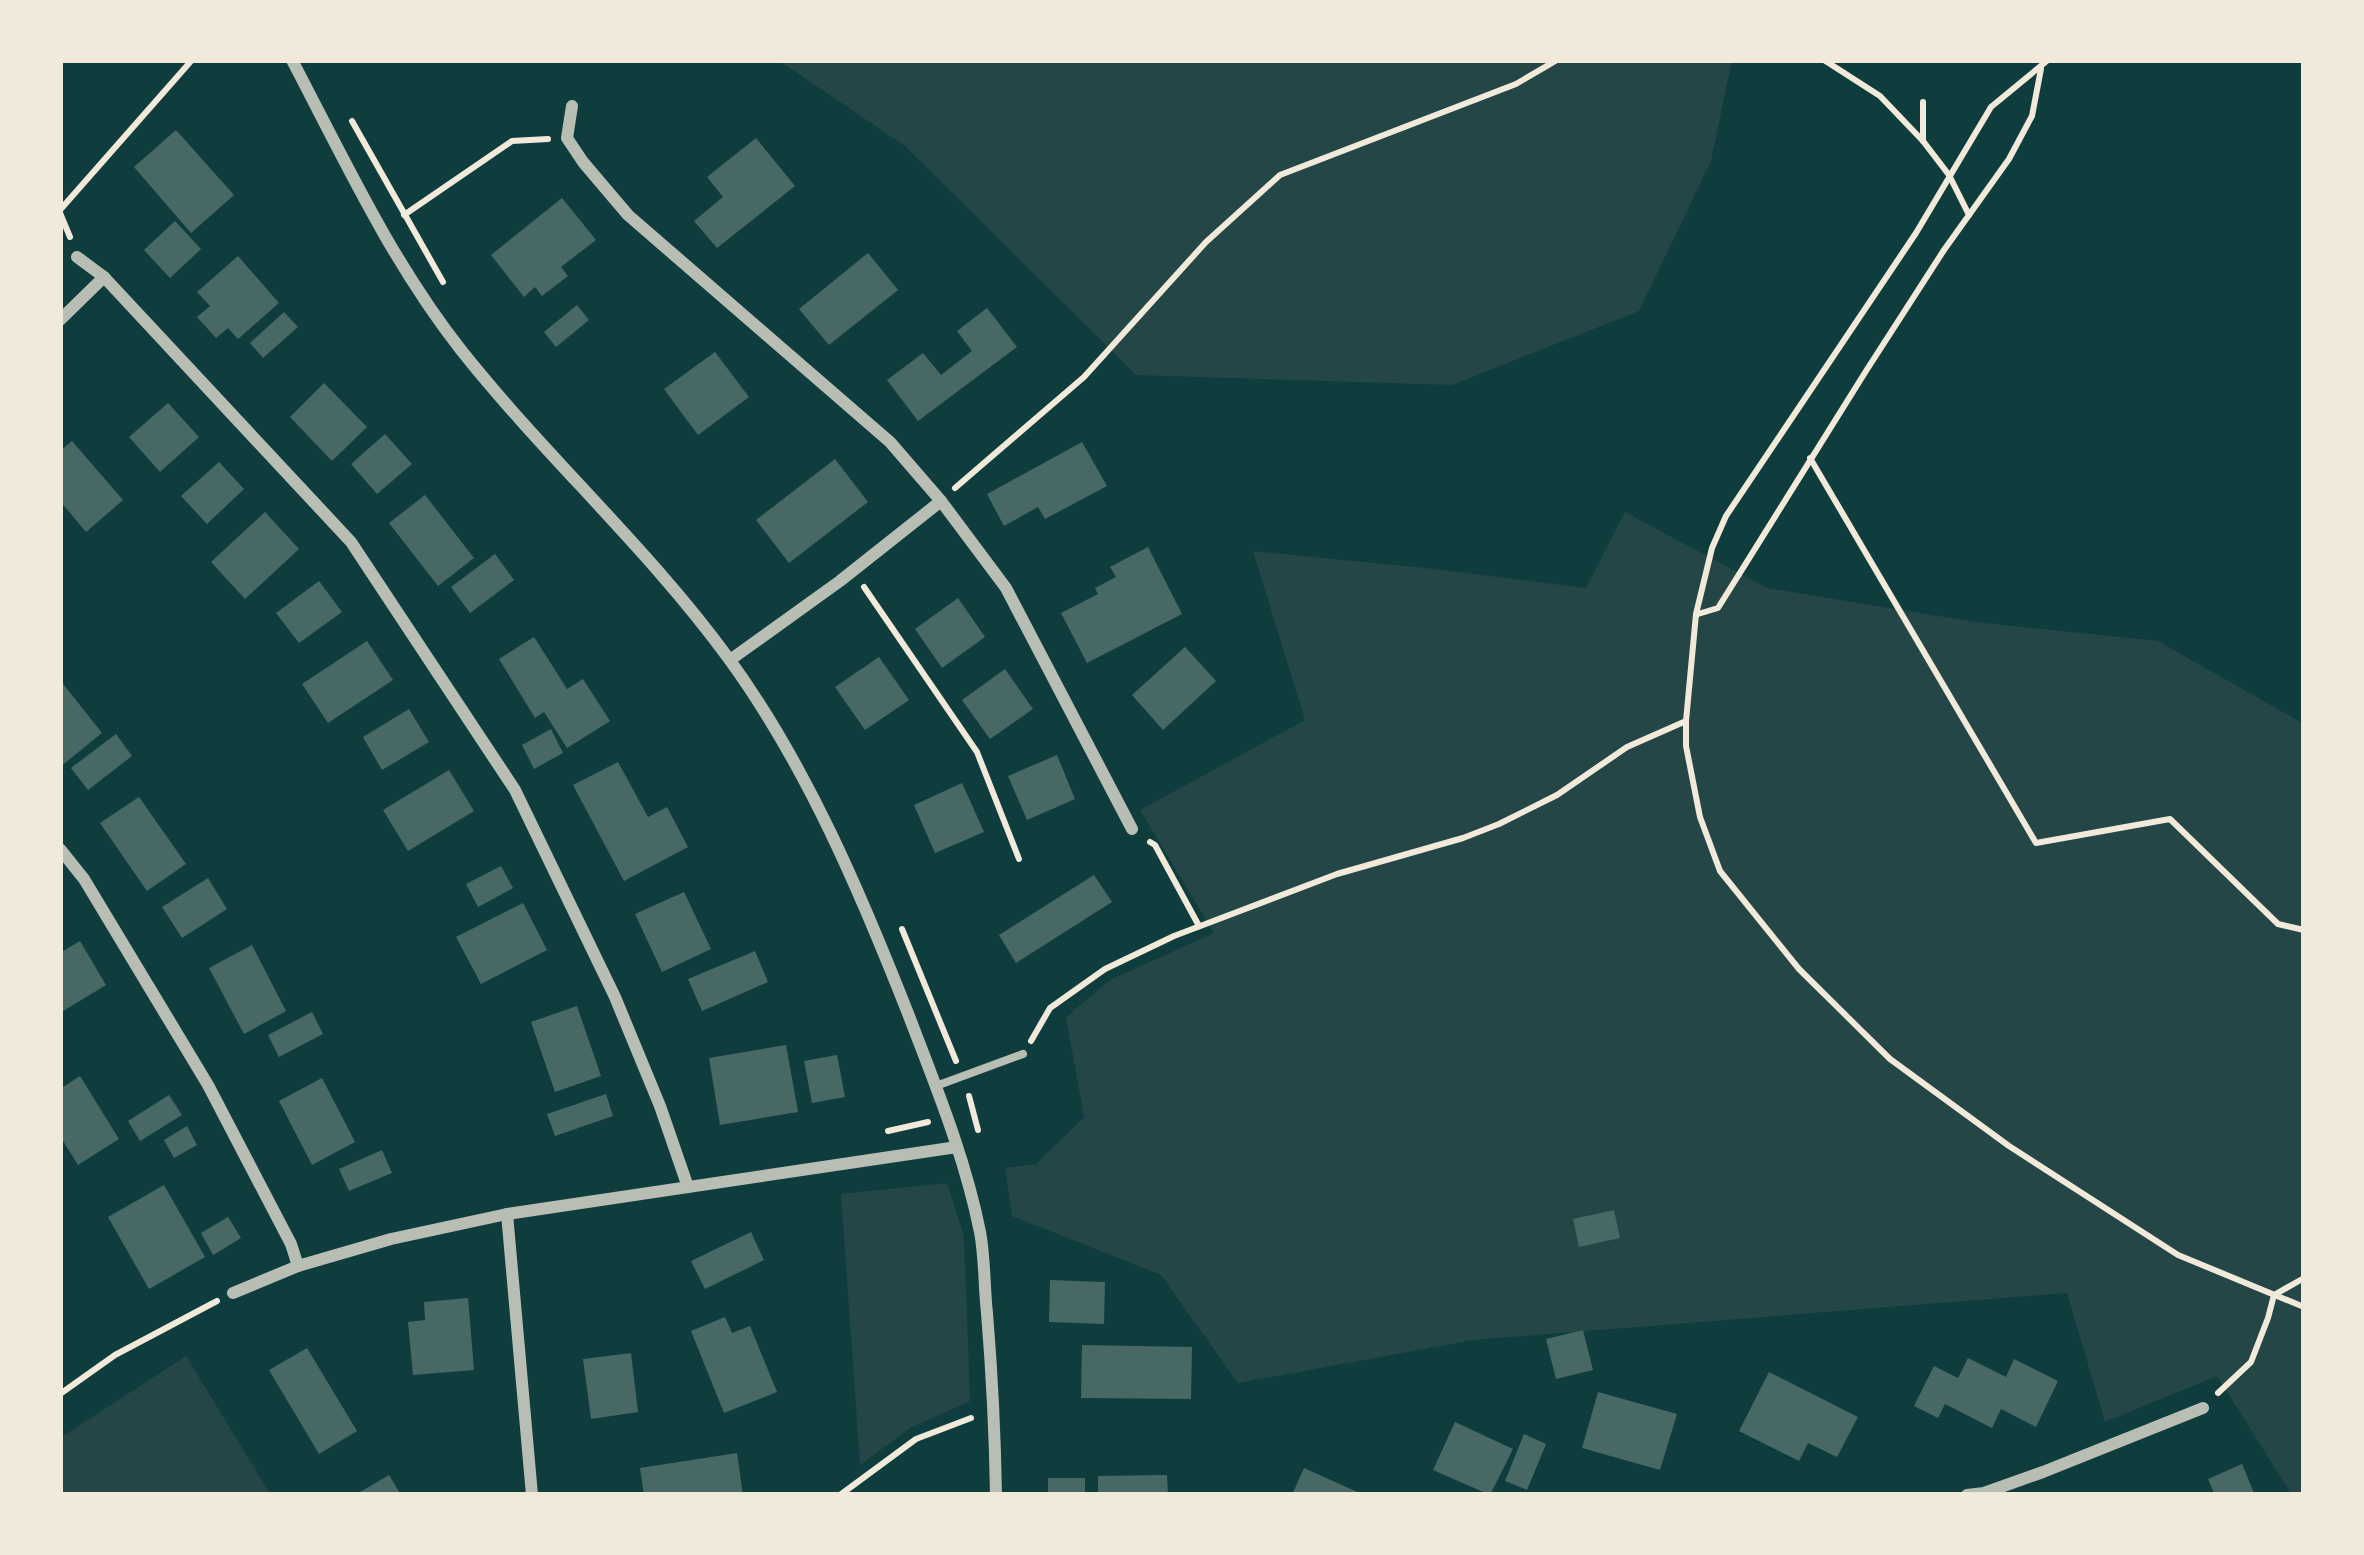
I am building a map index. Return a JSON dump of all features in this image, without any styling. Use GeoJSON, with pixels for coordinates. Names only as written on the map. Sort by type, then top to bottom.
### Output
{"type":"FeatureCollection","features":[{"type":"Feature","properties":{"kind":"street"},"geometry":{"type":"LineString","coordinates":[[292,60],[381,231],[420,293],[462,351],[644,554],[730,661],[819,811],[877,936],[936,1086],[980,1234],[996,1495]]}},
{"type":"Feature","properties":{"kind":"street"},"geometry":{"type":"LineString","coordinates":[[572,106],[567,138],[628,215],[890,442],[941,501],[1006,588],[1132,829]]}},
{"type":"Feature","properties":{"kind":"street"},"geometry":{"type":"LineString","coordinates":[[77,257],[104,277],[351,542],[515,790],[615,997],[688,1186]]}},
{"type":"Feature","properties":{"kind":"street"},"geometry":{"type":"LineString","coordinates":[[60,320],[104,277]]}},
{"type":"Feature","properties":{"kind":"street"},"geometry":{"type":"LineString","coordinates":[[730,661],[941,501]]}},
{"type":"Feature","properties":{"kind":"street"},"geometry":{"type":"LineString","coordinates":[[60,849],[84,879],[208,1084],[298,1266]]}},
{"type":"Feature","properties":{"kind":"street"},"geometry":{"type":"LineString","coordinates":[[233,1293],[298,1266],[391,1239],[507,1214],[957,1147]]}},
{"type":"Feature","properties":{"kind":"street"},"geometry":{"type":"LineString","coordinates":[[507,1214],[532,1495]]}},
{"type":"Feature","properties":{"kind":"street"},"geometry":{"type":"LineString","coordinates":[[1967,1495],[2043,1472],[2203,1408]]}},
{"type":"Feature","properties":{"kind":"lane"},"geometry":{"type":"LineString","coordinates":[[936,1086],[1023,1054]]}},
{"type":"Feature","properties":{"kind":"path"},"geometry":{"type":"LineString","coordinates":[[60,210],[192,60]]}},
{"type":"Feature","properties":{"kind":"path"},"geometry":{"type":"LineString","coordinates":[[941,501],[1084,377],[1206,242],[1280,175],[1516,84],[1557,60]]}},
{"type":"Feature","properties":{"kind":"path"},"geometry":{"type":"LineString","coordinates":[[1824,60],[1880,96],[1923,141],[1949,176],[1969,215]]}},
{"type":"Feature","properties":{"kind":"path"},"geometry":{"type":"LineString","coordinates":[[2044,62],[1991,107],[1916,232],[1726,516],[1712,548],[1696,614],[1686,721],[1686,746],[1700,817],[1720,871],[1799,969],[1890,1059],[2009,1146],[2178,1255],[2304,1307]]}},
{"type":"Feature","properties":{"kind":"path"},"geometry":{"type":"LineString","coordinates":[[1696,614],[1718,608],[1810,458],[2009,159],[2032,116],[2044,62]]}},
{"type":"Feature","properties":{"kind":"path"},"geometry":{"type":"LineString","coordinates":[[342,102],[452,296]]}},
{"type":"Feature","properties":{"kind":"path"},"geometry":{"type":"LineString","coordinates":[[1923,103],[1923,141]]}},
{"type":"Feature","properties":{"kind":"path"},"geometry":{"type":"LineString","coordinates":[[381,231],[512,142],[567,138]]}},
{"type":"Feature","properties":{"kind":"path"},"geometry":{"type":"LineString","coordinates":[[1810,458],[2036,843],[2170,819],[2278,924],[2304,930]]}},
{"type":"Feature","properties":{"kind":"path"},"geometry":{"type":"LineString","coordinates":[[853,571],[977,752],[1019,859]]}},
{"type":"Feature","properties":{"kind":"path"},"geometry":{"type":"LineString","coordinates":[[1023,1054],[1050,1008],[1105,969],[1198,926],[1337,874],[1499,824],[1557,796],[1627,747],[1686,721]]}},
{"type":"Feature","properties":{"kind":"path"},"geometry":{"type":"LineString","coordinates":[[1132,829],[1155,845],[1198,926]]}},
{"type":"Feature","properties":{"kind":"path"},"geometry":{"type":"LineString","coordinates":[[900,924],[974,1107],[982,1149]]}},
{"type":"Feature","properties":{"kind":"path"},"geometry":{"type":"LineString","coordinates":[[2203,1408],[2252,1362],[2274,1295],[2304,1278]]}},
{"type":"Feature","properties":{"kind":"path"},"geometry":{"type":"LineString","coordinates":[[60,1394],[115,1355],[233,1293]]}},
{"type":"Feature","properties":{"kind":"path"},"geometry":{"type":"LineString","coordinates":[[841,1495],[916,1439],[994,1409]]}},
{"type":"Feature","properties":{"kind":"shaded area"},"geometry":{"type":"Polygon","coordinates":[[[778,60],[1732,60],[1711,161],[1639,311],[1452,385],[1136,375],[905,146],[778,60]]]}},
{"type":"Feature","properties":{"kind":"shaded area"},"geometry":{"type":"Polygon","coordinates":[[[1625,512],[1767,588],[1975,622],[2158,641],[2304,724],[2304,1495],[2292,1495],[2217,1376],[2105,1422],[2067,1293],[1473,1340],[1238,1383],[1161,1275],[1012,1216],[1005,1168],[1036,1164],[1084,1117],[1066,1017],[1110,980],[1214,933],[1140,810],[1305,720],[1253,551],[1586,588],[1625,512]]]}},
{"type":"Feature","properties":{"kind":"shaded area"},"geometry":{"type":"Polygon","coordinates":[[[947,1183],[964,1236],[970,1401],[910,1428],[860,1465],[841,1194],[947,1183]]]}},
{"type":"Feature","properties":{"kind":"shaded area"},"geometry":{"type":"Polygon","coordinates":[[[186,1356],[271,1495],[60,1495],[60,1438],[186,1356]]]}},
{"type":"Feature","properties":{"kind":"building"},"geometry":{"type":"Polygon","coordinates":[[[176,130],[234,195],[191,233],[134,167],[176,130]]]}},
{"type":"Feature","properties":{"kind":"building"},"geometry":{"type":"Polygon","coordinates":[[[756,138],[795,186],[717,248],[694,221],[723,197],[707,177],[756,138]]]}},
{"type":"Feature","properties":{"kind":"building"},"geometry":{"type":"Polygon","coordinates":[[[562,198],[596,240],[561,267],[568,276],[542,296],[535,287],[524,297],[491,255],[562,198]]]}},
{"type":"Feature","properties":{"kind":"building"},"geometry":{"type":"Polygon","coordinates":[[[175,221],[201,249],[170,278],[144,250],[175,221]]]}},
{"type":"Feature","properties":{"kind":"building"},"geometry":{"type":"Polygon","coordinates":[[[868,253],[898,290],[829,345],[799,309],[868,253]]]}},
{"type":"Feature","properties":{"kind":"building"},"geometry":{"type":"Polygon","coordinates":[[[238,256],[279,303],[238,339],[228,328],[216,338],[197,317],[210,306],[197,292],[238,256]]]}},
{"type":"Feature","properties":{"kind":"building"},"geometry":{"type":"Polygon","coordinates":[[[577,305],[589,320],[556,347],[544,332],[577,305]]]}},
{"type":"Feature","properties":{"kind":"building"},"geometry":{"type":"Polygon","coordinates":[[[987,308],[1017,347],[918,421],[887,380],[923,353],[941,375],[972,351],[957,331],[987,308]]]}},
{"type":"Feature","properties":{"kind":"building"},"geometry":{"type":"Polygon","coordinates":[[[284,312],[298,327],[263,358],[250,343],[284,312]]]}},
{"type":"Feature","properties":{"kind":"building"},"geometry":{"type":"Polygon","coordinates":[[[715,352],[749,397],[698,435],[664,389],[715,352]]]}},
{"type":"Feature","properties":{"kind":"building"},"geometry":{"type":"Polygon","coordinates":[[[324,383],[367,427],[332,461],[290,417],[324,383]]]}},
{"type":"Feature","properties":{"kind":"building"},"geometry":{"type":"Polygon","coordinates":[[[168,403],[199,437],[160,472],[129,437],[168,403]]]}},
{"type":"Feature","properties":{"kind":"building"},"geometry":{"type":"Polygon","coordinates":[[[385,434],[412,464],[377,494],[351,464],[385,434]]]}},
{"type":"Feature","properties":{"kind":"building"},"geometry":{"type":"Polygon","coordinates":[[[72,441],[123,500],[86,532],[60,501],[60,451],[72,441]]]}},
{"type":"Feature","properties":{"kind":"building"},"geometry":{"type":"Polygon","coordinates":[[[1082,442],[1107,486],[1045,519],[1038,507],[1004,526],[987,494],[1082,442]]]}},
{"type":"Feature","properties":{"kind":"building"},"geometry":{"type":"Polygon","coordinates":[[[835,459],[868,502],[789,563],[756,520],[835,459]]]}},
{"type":"Feature","properties":{"kind":"building"},"geometry":{"type":"Polygon","coordinates":[[[219,462],[244,489],[207,524],[181,496],[219,462]]]}},
{"type":"Feature","properties":{"kind":"building"},"geometry":{"type":"Polygon","coordinates":[[[425,495],[474,558],[438,586],[389,523],[425,495]]]}},
{"type":"Feature","properties":{"kind":"building"},"geometry":{"type":"Polygon","coordinates":[[[265,512],[299,549],[245,599],[211,562],[265,512]]]}},
{"type":"Feature","properties":{"kind":"building"},"geometry":{"type":"Polygon","coordinates":[[[1148,547],[1182,614],[1087,663],[1061,613],[1098,594],[1095,588],[1116,577],[1110,567],[1148,547]]]}},
{"type":"Feature","properties":{"kind":"building"},"geometry":{"type":"Polygon","coordinates":[[[495,554],[514,580],[470,613],[451,587],[495,554]]]}},
{"type":"Feature","properties":{"kind":"building"},"geometry":{"type":"Polygon","coordinates":[[[319,581],[342,612],[299,643],[276,613],[319,581]]]}},
{"type":"Feature","properties":{"kind":"building"},"geometry":{"type":"Polygon","coordinates":[[[958,598],[985,637],[942,668],[915,629],[958,598]]]}},
{"type":"Feature","properties":{"kind":"building"},"geometry":{"type":"Polygon","coordinates":[[[534,637],[567,689],[583,679],[610,721],[567,748],[544,712],[535,718],[499,659],[534,637]]]}},
{"type":"Feature","properties":{"kind":"building"},"geometry":{"type":"Polygon","coordinates":[[[367,641],[393,680],[328,723],[302,684],[367,641]]]}},
{"type":"Feature","properties":{"kind":"building"},"geometry":{"type":"Polygon","coordinates":[[[1185,647],[1216,681],[1163,730],[1132,695],[1185,647]]]}},
{"type":"Feature","properties":{"kind":"building"},"geometry":{"type":"Polygon","coordinates":[[[879,657],[909,700],[865,730],[835,687],[879,657]]]}},
{"type":"Feature","properties":{"kind":"building"},"geometry":{"type":"Polygon","coordinates":[[[1005,669],[1033,709],[990,739],[962,700],[1005,669]]]}},
{"type":"Feature","properties":{"kind":"building"},"geometry":{"type":"Polygon","coordinates":[[[60,680],[102,733],[60,767],[60,680]]]}},
{"type":"Feature","properties":{"kind":"building"},"geometry":{"type":"Polygon","coordinates":[[[409,709],[429,742],[382,770],[363,737],[409,709]]]}},
{"type":"Feature","properties":{"kind":"building"},"geometry":{"type":"Polygon","coordinates":[[[551,729],[563,753],[534,769],[522,745],[551,729]]]}},
{"type":"Feature","properties":{"kind":"building"},"geometry":{"type":"Polygon","coordinates":[[[116,734],[132,756],[88,790],[71,768],[116,734]]]}},
{"type":"Feature","properties":{"kind":"building"},"geometry":{"type":"Polygon","coordinates":[[[1057,755],[1075,799],[1027,820],[1008,776],[1057,755]]]}},
{"type":"Feature","properties":{"kind":"building"},"geometry":{"type":"Polygon","coordinates":[[[618,762],[648,817],[667,807],[688,847],[624,881],[573,785],[618,762]]]}},
{"type":"Feature","properties":{"kind":"building"},"geometry":{"type":"Polygon","coordinates":[[[449,770],[474,811],[408,851],[383,810],[449,770]]]}},
{"type":"Feature","properties":{"kind":"building"},"geometry":{"type":"Polygon","coordinates":[[[962,783],[984,832],[935,853],[914,805],[962,783]]]}},
{"type":"Feature","properties":{"kind":"building"},"geometry":{"type":"Polygon","coordinates":[[[139,797],[186,864],[147,891],[100,823],[139,797]]]}},
{"type":"Feature","properties":{"kind":"building"},"geometry":{"type":"Polygon","coordinates":[[[501,866],[513,888],[478,907],[466,884],[501,866]]]}},
{"type":"Feature","properties":{"kind":"building"},"geometry":{"type":"Polygon","coordinates":[[[1094,875],[1112,902],[1016,963],[999,935],[1094,875]]]}},
{"type":"Feature","properties":{"kind":"building"},"geometry":{"type":"Polygon","coordinates":[[[208,878],[227,909],[182,938],[162,907],[208,878]]]}},
{"type":"Feature","properties":{"kind":"building"},"geometry":{"type":"Polygon","coordinates":[[[684,892],[711,949],[662,972],[635,914],[684,892]]]}},
{"type":"Feature","properties":{"kind":"building"},"geometry":{"type":"Polygon","coordinates":[[[523,903],[547,950],[481,984],[456,937],[523,903]]]}},
{"type":"Feature","properties":{"kind":"building"},"geometry":{"type":"Polygon","coordinates":[[[80,941],[106,985],[60,1013],[60,953],[80,941]]]}},
{"type":"Feature","properties":{"kind":"building"},"geometry":{"type":"Polygon","coordinates":[[[252,945],[286,1011],[244,1034],[209,968],[252,945]]]}},
{"type":"Feature","properties":{"kind":"building"},"geometry":{"type":"Polygon","coordinates":[[[755,951],[768,982],[702,1011],[688,979],[755,951]]]}},
{"type":"Feature","properties":{"kind":"building"},"geometry":{"type":"Polygon","coordinates":[[[577,1006],[601,1076],[555,1092],[531,1022],[577,1006]]]}},
{"type":"Feature","properties":{"kind":"building"},"geometry":{"type":"Polygon","coordinates":[[[312,1012],[323,1034],[279,1057],[268,1035],[312,1012]]]}},
{"type":"Feature","properties":{"kind":"building"},"geometry":{"type":"Polygon","coordinates":[[[786,1045],[798,1112],[720,1125],[709,1058],[786,1045]]]}},
{"type":"Feature","properties":{"kind":"building"},"geometry":{"type":"Polygon","coordinates":[[[837,1055],[845,1097],[812,1103],[804,1061],[837,1055]]]}},
{"type":"Feature","properties":{"kind":"building"},"geometry":{"type":"Polygon","coordinates":[[[80,1076],[119,1139],[78,1165],[60,1136],[60,1089],[80,1076]]]}},
{"type":"Feature","properties":{"kind":"building"},"geometry":{"type":"Polygon","coordinates":[[[322,1078],[355,1142],[312,1165],[279,1101],[322,1078]]]}},
{"type":"Feature","properties":{"kind":"building"},"geometry":{"type":"Polygon","coordinates":[[[606,1094],[613,1116],[555,1136],[547,1114],[606,1094]]]}},
{"type":"Feature","properties":{"kind":"building"},"geometry":{"type":"Polygon","coordinates":[[[169,1095],[182,1115],[140,1141],[128,1121],[169,1095]]]}},
{"type":"Feature","properties":{"kind":"building"},"geometry":{"type":"Polygon","coordinates":[[[187,1126],[197,1145],[174,1158],[164,1140],[187,1126]]]}},
{"type":"Feature","properties":{"kind":"building"},"geometry":{"type":"Polygon","coordinates":[[[382,1150],[392,1173],[349,1191],[339,1169],[382,1150]]]}},
{"type":"Feature","properties":{"kind":"building"},"geometry":{"type":"Polygon","coordinates":[[[164,1185],[205,1257],[149,1289],[108,1217],[164,1185]]]}},
{"type":"Feature","properties":{"kind":"building"},"geometry":{"type":"Polygon","coordinates":[[[1614,1210],[1620,1238],[1579,1247],[1573,1219],[1614,1210]]]}},
{"type":"Feature","properties":{"kind":"building"},"geometry":{"type":"Polygon","coordinates":[[[228,1217],[241,1238],[213,1255],[201,1233],[228,1217]]]}},
{"type":"Feature","properties":{"kind":"building"},"geometry":{"type":"Polygon","coordinates":[[[751,1232],[764,1260],[705,1289],[691,1261],[751,1232]]]}},
{"type":"Feature","properties":{"kind":"building"},"geometry":{"type":"Polygon","coordinates":[[[1050,1280],[1105,1282],[1104,1324],[1049,1322],[1050,1280]]]}},
{"type":"Feature","properties":{"kind":"building"},"geometry":{"type":"Polygon","coordinates":[[[468,1298],[474,1370],[413,1375],[408,1322],[425,1320],[424,1302],[468,1298]]]}},
{"type":"Feature","properties":{"kind":"building"},"geometry":{"type":"Polygon","coordinates":[[[725,1317],[732,1333],[750,1326],[777,1392],[724,1413],[691,1331],[725,1317]]]}},
{"type":"Feature","properties":{"kind":"building"},"geometry":{"type":"Polygon","coordinates":[[[1583,1330],[1593,1370],[1556,1379],[1546,1339],[1583,1330]]]}},
{"type":"Feature","properties":{"kind":"building"},"geometry":{"type":"Polygon","coordinates":[[[1082,1345],[1192,1347],[1191,1399],[1081,1398],[1082,1345]]]}},
{"type":"Feature","properties":{"kind":"building"},"geometry":{"type":"Polygon","coordinates":[[[307,1348],[357,1431],[319,1454],[269,1370],[307,1348]]]}},
{"type":"Feature","properties":{"kind":"building"},"geometry":{"type":"Polygon","coordinates":[[[631,1353],[638,1412],[591,1419],[583,1359],[631,1353]]]}},
{"type":"Feature","properties":{"kind":"building"},"geometry":{"type":"Polygon","coordinates":[[[1968,1358],[2006,1377],[2014,1359],[2058,1381],[2036,1427],[2001,1409],[1992,1428],[1945,1404],[1938,1418],[1914,1406],[1934,1366],[1958,1378],[1968,1358]]]}},
{"type":"Feature","properties":{"kind":"building"},"geometry":{"type":"Polygon","coordinates":[[[1769,1372],[1858,1417],[1837,1457],[1808,1443],[1799,1461],[1739,1431],[1769,1372]]]}},
{"type":"Feature","properties":{"kind":"building"},"geometry":{"type":"Polygon","coordinates":[[[1598,1392],[1677,1414],[1660,1470],[1582,1448],[1598,1392]]]}},
{"type":"Feature","properties":{"kind":"building"},"geometry":{"type":"Polygon","coordinates":[[[1455,1422],[1513,1449],[1490,1495],[1433,1470],[1455,1422]]]}},
{"type":"Feature","properties":{"kind":"building"},"geometry":{"type":"Polygon","coordinates":[[[1524,1434],[1546,1444],[1527,1490],[1505,1481],[1524,1434]]]}},
{"type":"Feature","properties":{"kind":"building"},"geometry":{"type":"Polygon","coordinates":[[[737,1453],[743,1495],[644,1495],[640,1468],[737,1453]]]}},
{"type":"Feature","properties":{"kind":"building"},"geometry":{"type":"Polygon","coordinates":[[[2242,1464],[2255,1495],[2215,1495],[2208,1479],[2242,1464]]]}},
{"type":"Feature","properties":{"kind":"building"},"geometry":{"type":"Polygon","coordinates":[[[1304,1468],[1364,1495],[1292,1495],[1304,1468]]]}},
{"type":"Feature","properties":{"kind":"building"},"geometry":{"type":"Polygon","coordinates":[[[389,1475],[401,1495],[355,1495],[389,1475]]]}},
{"type":"Feature","properties":{"kind":"building"},"geometry":{"type":"Polygon","coordinates":[[[1167,1475],[1168,1495],[1098,1495],[1098,1476],[1167,1475]]]}},
{"type":"Feature","properties":{"kind":"building"},"geometry":{"type":"Polygon","coordinates":[[[1048,1478],[1085,1478],[1085,1495],[1048,1495],[1048,1478]]]}}]}
